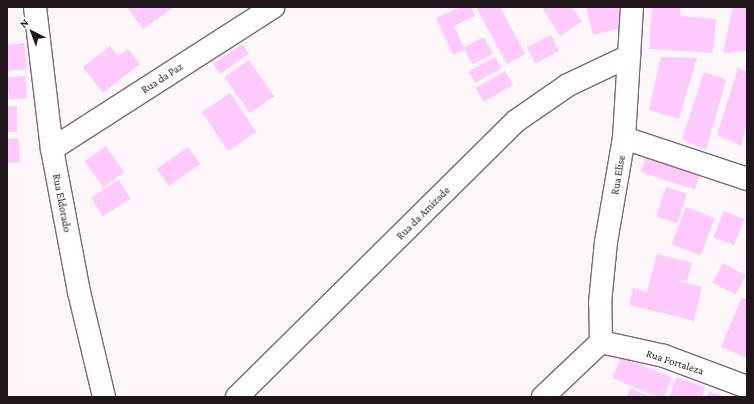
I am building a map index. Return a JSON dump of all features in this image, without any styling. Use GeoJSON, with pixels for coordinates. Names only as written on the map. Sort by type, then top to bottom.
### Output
{"type":"FeatureCollection","features":[{"type":"Feature","properties":{"kind":"street","name":"Rua Eldorado"},"geometry":{"type":"LineString","coordinates":[[35,7],[52,149],[79,292],[104,397]]}},
{"type":"Feature","properties":{"kind":"street","name":"Rua da Paz"},"geometry":{"type":"LineString","coordinates":[[52,149],[273,7]]}},
{"type":"Feature","properties":{"kind":"street","name":"Rua Elise"},"geometry":{"type":"LineString","coordinates":[[601,342],[600,303],[606,242],[624,138],[632,7]]}},
{"type":"Feature","properties":{"kind":"street","name":"Rua da Amizade"},"geometry":{"type":"LineString","coordinates":[[237,397],[516,121],[568,85],[629,56]]}},
{"type":"Feature","properties":{"kind":"street"},"geometry":{"type":"LineString","coordinates":[[624,138],[747,179]]}},
{"type":"Feature","properties":{"kind":"street"},"geometry":{"type":"LineString","coordinates":[[543,397],[601,342]]}},
{"type":"Feature","properties":{"kind":"street","name":"Rua Fortaleza"},"geometry":{"type":"LineString","coordinates":[[601,342],[664,356],[747,388]]}},
{"type":"Feature","properties":{"kind":"building"},"geometry":{"type":"Polygon","coordinates":[[[127,7],[174,7],[143,29],[127,7]]]}},
{"type":"Feature","properties":{"kind":"building"},"geometry":{"type":"Polygon","coordinates":[[[460,7],[472,7],[475,16],[454,26],[465,50],[453,55],[436,18],[460,7]]]}},
{"type":"Feature","properties":{"kind":"building"},"geometry":{"type":"Polygon","coordinates":[[[476,7],[500,7],[525,54],[507,64],[476,7]]]}},
{"type":"Feature","properties":{"kind":"building"},"geometry":{"type":"Polygon","coordinates":[[[546,7],[572,7],[582,22],[560,36],[543,9],[546,7]]]}},
{"type":"Feature","properties":{"kind":"building"},"geometry":{"type":"Polygon","coordinates":[[[586,7],[619,7],[624,27],[593,35],[586,7]]]}},
{"type":"Feature","properties":{"kind":"building"},"geometry":{"type":"Polygon","coordinates":[[[652,7],[681,7],[680,16],[716,19],[713,53],[649,49],[652,7]]]}},
{"type":"Feature","properties":{"kind":"building"},"geometry":{"type":"Polygon","coordinates":[[[733,7],[747,7],[747,51],[723,53],[733,7]]]}},
{"type":"Feature","properties":{"kind":"building"},"geometry":{"type":"Polygon","coordinates":[[[551,35],[559,51],[535,63],[527,47],[551,35]]]}},
{"type":"Feature","properties":{"kind":"building"},"geometry":{"type":"Polygon","coordinates":[[[484,37],[493,54],[473,65],[464,48],[484,37]]]}},
{"type":"Feature","properties":{"kind":"building"},"geometry":{"type":"Polygon","coordinates":[[[24,43],[27,69],[7,71],[7,45],[24,43]]]}},
{"type":"Feature","properties":{"kind":"building"},"geometry":{"type":"Polygon","coordinates":[[[242,44],[249,54],[220,74],[213,64],[242,44]]]}},
{"type":"Feature","properties":{"kind":"building"},"geometry":{"type":"Polygon","coordinates":[[[110,46],[118,56],[128,49],[140,64],[103,93],[83,67],[110,46]]]}},
{"type":"Feature","properties":{"kind":"building"},"geometry":{"type":"Polygon","coordinates":[[[495,57],[501,68],[475,83],[469,72],[495,57]]]}},
{"type":"Feature","properties":{"kind":"building"},"geometry":{"type":"Polygon","coordinates":[[[661,57],[697,58],[679,119],[649,110],[661,57]]]}},
{"type":"Feature","properties":{"kind":"building"},"geometry":{"type":"Polygon","coordinates":[[[249,60],[274,96],[250,113],[224,77],[249,60]]]}},
{"type":"Feature","properties":{"kind":"building"},"geometry":{"type":"Polygon","coordinates":[[[738,68],[747,71],[747,124],[741,146],[717,135],[738,68]]]}},
{"type":"Feature","properties":{"kind":"building"},"geometry":{"type":"Polygon","coordinates":[[[505,71],[513,85],[484,102],[476,88],[505,71]]]}},
{"type":"Feature","properties":{"kind":"building"},"geometry":{"type":"Polygon","coordinates":[[[704,72],[726,80],[706,150],[682,139],[704,72]]]}},
{"type":"Feature","properties":{"kind":"building"},"geometry":{"type":"Polygon","coordinates":[[[25,76],[27,98],[9,99],[7,78],[25,76]]]}},
{"type":"Feature","properties":{"kind":"building"},"geometry":{"type":"Polygon","coordinates":[[[230,93],[256,132],[228,151],[202,112],[230,93]]]}},
{"type":"Feature","properties":{"kind":"building"},"geometry":{"type":"Polygon","coordinates":[[[7,106],[17,106],[17,132],[7,132],[7,106]]]}},
{"type":"Feature","properties":{"kind":"building"},"geometry":{"type":"Polygon","coordinates":[[[18,138],[20,162],[7,163],[7,139],[18,138]]]}},
{"type":"Feature","properties":{"kind":"building"},"geometry":{"type":"Polygon","coordinates":[[[106,146],[124,172],[103,187],[85,161],[106,146]]]}},
{"type":"Feature","properties":{"kind":"building"},"geometry":{"type":"Polygon","coordinates":[[[188,147],[200,164],[169,186],[157,169],[188,147]]]}},
{"type":"Feature","properties":{"kind":"building"},"geometry":{"type":"Polygon","coordinates":[[[646,156],[700,174],[695,190],[641,172],[646,156]]]}},
{"type":"Feature","properties":{"kind":"building"},"geometry":{"type":"Polygon","coordinates":[[[119,180],[131,199],[103,216],[91,197],[119,180]]]}},
{"type":"Feature","properties":{"kind":"building"},"geometry":{"type":"Polygon","coordinates":[[[666,187],[687,194],[677,223],[656,216],[666,187]]]}},
{"type":"Feature","properties":{"kind":"building"},"geometry":{"type":"Polygon","coordinates":[[[686,207],[715,218],[701,255],[672,244],[686,207]]]}},
{"type":"Feature","properties":{"kind":"building"},"geometry":{"type":"Polygon","coordinates":[[[724,211],[744,219],[734,245],[714,237],[724,211]]]}},
{"type":"Feature","properties":{"kind":"building"},"geometry":{"type":"Polygon","coordinates":[[[657,254],[692,263],[687,281],[675,280],[702,287],[694,321],[629,305],[633,288],[647,292],[657,254]]]}},
{"type":"Feature","properties":{"kind":"building"},"geometry":{"type":"Polygon","coordinates":[[[723,263],[746,275],[736,295],[713,282],[723,263]]]}},
{"type":"Feature","properties":{"kind":"building"},"geometry":{"type":"Polygon","coordinates":[[[742,297],[747,300],[747,358],[721,347],[742,297]]]}},
{"type":"Feature","properties":{"kind":"building"},"geometry":{"type":"Polygon","coordinates":[[[621,357],[672,378],[664,397],[659,397],[612,378],[621,357]]]}},
{"type":"Feature","properties":{"kind":"building"},"geometry":{"type":"Polygon","coordinates":[[[677,377],[705,387],[702,397],[669,397],[677,377]]]}},
{"type":"Feature","properties":{"kind":"building"},"geometry":{"type":"Polygon","coordinates":[[[630,388],[651,397],[627,397],[630,388]]]}},
{"type":"Feature","properties":{"kind":"building"},"geometry":{"type":"Polygon","coordinates":[[[709,391],[725,397],[707,397],[709,391]]]}}]}
